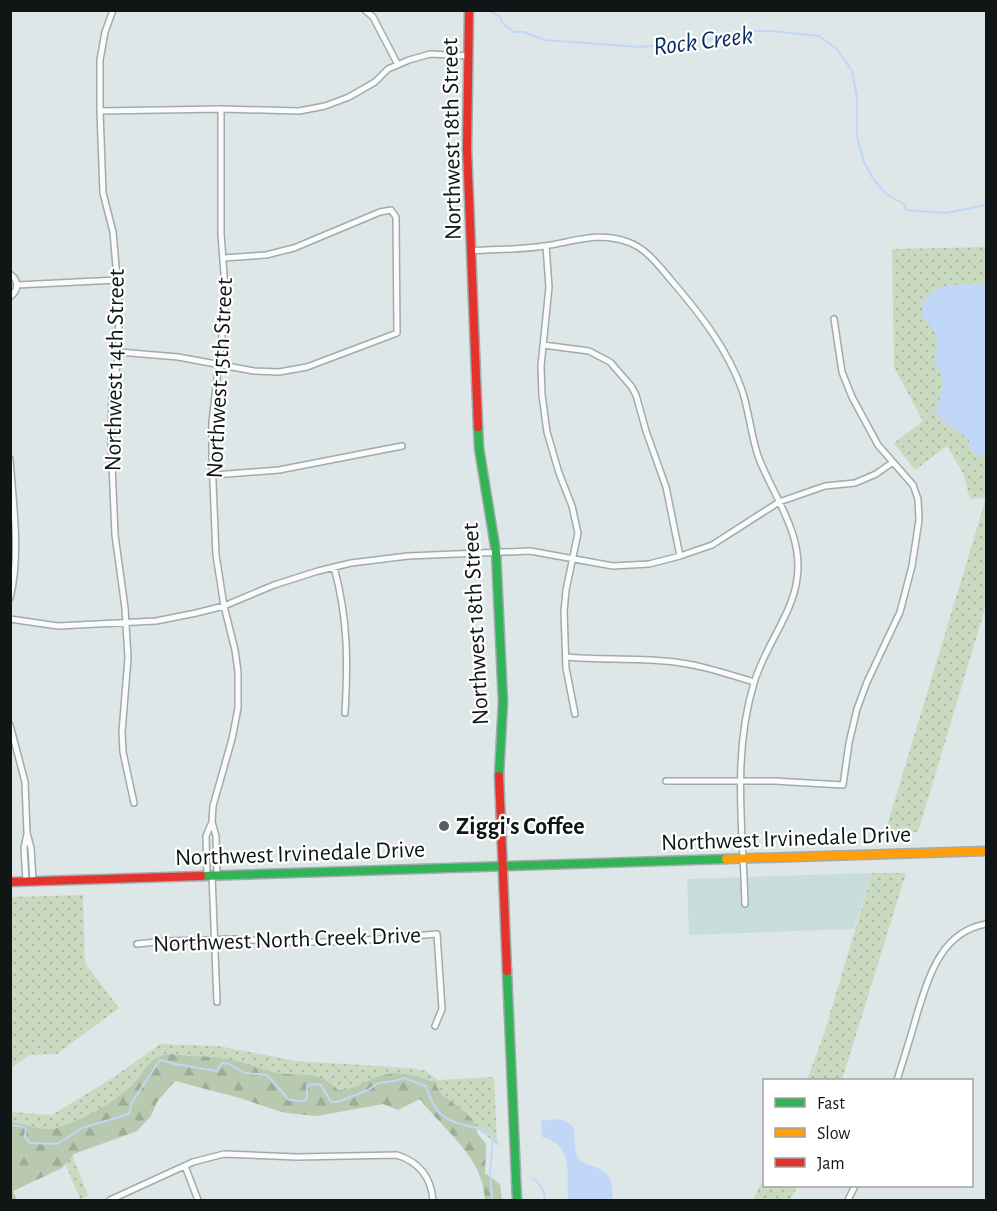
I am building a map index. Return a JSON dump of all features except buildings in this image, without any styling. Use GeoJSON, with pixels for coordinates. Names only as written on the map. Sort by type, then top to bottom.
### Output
{"type":"FeatureCollection","features":[{"type":"Feature","properties":{"kind":"main road","name":"Northwest 18th Street"},"geometry":{"type":"LineString","coordinates":[[469,10],[466,123],[471,251],[479,448],[496,552],[503,702],[499,760],[502,866],[517,1200]]}},
{"type":"Feature","properties":{"kind":"main road","name":"Northwest Irvinedale Drive"},"geometry":{"type":"LineString","coordinates":[[10,882],[987,851]]}},
{"type":"Feature","properties":{"kind":"street"},"geometry":{"type":"LineString","coordinates":[[365,10],[373,18],[398,65]]}},
{"type":"Feature","properties":{"kind":"street","name":"Northwest 14th Street"},"geometry":{"type":"LineString","coordinates":[[113,11],[105,32],[100,60],[100,111],[103,193],[113,232],[117,280],[119,352],[112,396],[111,440],[115,535],[126,623],[127,680],[122,732],[123,752],[134,802]]}},
{"type":"Feature","properties":{"kind":"street"},"geometry":{"type":"LineString","coordinates":[[100,111],[221,109],[299,111],[325,106],[349,97],[375,81],[388,69],[430,54],[469,56]]}},
{"type":"Feature","properties":{"kind":"street","name":"Northwest 15th Street"},"geometry":{"type":"LineString","coordinates":[[212,875],[216,836],[212,822],[213,806],[232,739],[238,708],[235,650],[224,606],[216,555],[212,422],[226,301],[220,234],[221,109]]}},
{"type":"Feature","properties":{"kind":"street"},"geometry":{"type":"LineString","coordinates":[[119,352],[178,357],[254,371],[279,372],[307,367],[397,333],[396,217],[390,210],[380,212],[294,248],[266,255],[223,258]]}},
{"type":"Feature","properties":{"kind":"street"},"geometry":{"type":"LineString","coordinates":[[471,251],[546,246],[580,238],[604,236],[630,242],[651,256],[708,325],[728,357],[742,392],[758,455],[794,540],[798,561],[792,601],[766,650],[746,713],[741,781],[745,904]]}},
{"type":"Feature","properties":{"kind":"street"},"geometry":{"type":"LineString","coordinates":[[546,246],[549,287],[543,345],[542,395],[547,432],[578,533],[566,590],[564,612],[566,657],[575,714]]}},
{"type":"Feature","properties":{"kind":"street"},"geometry":{"type":"LineString","coordinates":[[10,274],[16,280],[17,285],[11,297]]}},
{"type":"Feature","properties":{"kind":"street"},"geometry":{"type":"LineString","coordinates":[[17,285],[117,280]]}},
{"type":"Feature","properties":{"kind":"street"},"geometry":{"type":"LineString","coordinates":[[666,781],[843,785],[857,709],[867,682],[900,612],[912,566],[919,520],[918,500],[913,485],[878,445],[852,397],[842,372],[834,319]]}},
{"type":"Feature","properties":{"kind":"street"},"geometry":{"type":"LineString","coordinates":[[543,345],[589,351],[610,362],[632,386],[666,487],[680,556]]}},
{"type":"Feature","properties":{"kind":"street"},"geometry":{"type":"LineString","coordinates":[[214,475],[279,470],[402,446]]}},
{"type":"Feature","properties":{"kind":"street"},"geometry":{"type":"LineString","coordinates":[[10,459],[14,578],[10,598]]}},
{"type":"Feature","properties":{"kind":"street"},"geometry":{"type":"LineString","coordinates":[[10,619],[58,626],[174,618],[224,606],[274,585],[334,567],[408,556],[530,551],[593,564],[631,566],[680,556],[711,545],[779,502],[825,486],[855,483],[876,474],[893,462]]}},
{"type":"Feature","properties":{"kind":"street"},"geometry":{"type":"LineString","coordinates":[[334,567],[346,622],[348,661],[345,713]]}},
{"type":"Feature","properties":{"kind":"street"},"geometry":{"type":"LineString","coordinates":[[566,657],[664,661],[693,665],[754,682]]}},
{"type":"Feature","properties":{"kind":"street"},"geometry":{"type":"LineString","coordinates":[[10,724],[25,782],[27,833],[24,848],[29,881]]}},
{"type":"Feature","properties":{"kind":"street","name":"Northwest 15th Street"},"geometry":{"type":"LineString","coordinates":[[212,822],[206,836],[212,875],[217,1002]]}},
{"type":"Feature","properties":{"kind":"street"},"geometry":{"type":"LineString","coordinates":[[897,1079],[928,980],[939,956],[951,942],[964,933],[987,924]]}},
{"type":"Feature","properties":{"kind":"street","name":"Northwest North Creek Drive"},"geometry":{"type":"LineString","coordinates":[[137,944],[215,939],[324,943],[437,934],[442,1009],[435,1026]]}},
{"type":"Feature","properties":{"kind":"street"},"geometry":{"type":"LineString","coordinates":[[110,1200],[185,1166],[224,1154],[297,1157],[397,1155],[410,1160],[425,1174],[431,1187],[433,1200]]}},
{"type":"Feature","properties":{"kind":"street"},"geometry":{"type":"LineString","coordinates":[[185,1166],[198,1200]]}},
{"type":"Feature","properties":{"kind":"shaded area"},"geometry":{"type":"Polygon","coordinates":[[[872,873],[854,929],[689,935],[687,879],[872,873]]]}},
{"type":"Feature","properties":{"kind":"green space"},"geometry":{"type":"Polygon","coordinates":[[[986,247],[986,498],[970,499],[963,473],[947,446],[915,470],[894,443],[923,421],[894,367],[892,249],[986,247]]]}},
{"type":"Feature","properties":{"kind":"green space"},"geometry":{"type":"Polygon","coordinates":[[[986,498],[986,605],[918,832],[886,829],[986,498]]]}},
{"type":"Feature","properties":{"kind":"green space"},"geometry":{"type":"Polygon","coordinates":[[[872,873],[906,873],[842,1079],[807,1079],[824,1034],[872,873]]]}},
{"type":"Feature","properties":{"kind":"green space"},"geometry":{"type":"Polygon","coordinates":[[[83,895],[85,963],[119,1008],[57,1054],[30,1055],[11,1068],[11,897],[83,895]]]}},
{"type":"Feature","properties":{"kind":"green space"},"geometry":{"type":"Polygon","coordinates":[[[160,1044],[219,1046],[296,1061],[411,1068],[426,1071],[438,1080],[494,1077],[497,1144],[423,1086],[351,1093],[162,1059],[122,1110],[65,1136],[88,1196],[80,1199],[65,1163],[11,1191],[11,1112],[52,1115],[114,1077],[160,1044]]]}},
{"type":"Feature","properties":{"kind":"green space"},"geometry":{"type":"Polygon","coordinates":[[[163,1055],[220,1058],[277,1073],[317,1076],[331,1083],[338,1090],[352,1088],[382,1075],[397,1073],[434,1082],[441,1094],[475,1123],[478,1134],[486,1144],[485,1173],[500,1184],[502,1200],[485,1200],[483,1184],[470,1157],[420,1099],[398,1110],[383,1104],[317,1116],[281,1112],[240,1098],[175,1081],[157,1102],[151,1116],[137,1131],[74,1154],[62,1168],[13,1191],[17,1200],[11,1200],[11,1122],[47,1129],[72,1123],[117,1098],[133,1084],[149,1064],[163,1055]]]}},
{"type":"Feature","properties":{"kind":"green space"},"geometry":{"type":"Polygon","coordinates":[[[763,1180],[763,1187],[797,1187],[790,1200],[753,1200],[763,1180]]]}},
{"type":"Feature","properties":{"kind":"water"},"geometry":{"type":"Polygon","coordinates":[[[986,284],[986,455],[976,456],[970,449],[969,439],[944,422],[936,413],[942,380],[939,367],[934,360],[937,341],[931,327],[922,316],[924,304],[936,290],[954,285],[986,284]]]}},
{"type":"Feature","properties":{"kind":"water"},"geometry":{"type":"Polygon","coordinates":[[[561,1119],[573,1126],[576,1152],[580,1161],[599,1168],[609,1178],[612,1200],[568,1200],[568,1171],[564,1154],[553,1141],[542,1137],[541,1121],[561,1119]]]}},
{"type":"Feature","properties":{"kind":"waterway","name":"Rock Creek"},"geometry":{"type":"LineString","coordinates":[[489,10],[501,18],[502,23],[514,32],[524,32],[544,40],[640,47],[721,38],[744,31],[819,36],[837,49],[852,71],[857,97],[857,136],[864,162],[872,177],[886,194],[904,204],[906,210],[946,213],[986,205]]}},
{"type":"Feature","properties":{"kind":"waterway"},"geometry":{"type":"LineString","coordinates":[[10,1125],[26,1129],[25,1137],[30,1143],[57,1144],[82,1128],[129,1114],[132,1102],[160,1060],[217,1071],[222,1063],[229,1064],[245,1073],[267,1075],[289,1100],[304,1101],[307,1098],[307,1086],[312,1084],[321,1085],[331,1102],[338,1102],[368,1090],[378,1083],[404,1078],[426,1086],[434,1105],[449,1120],[480,1129],[494,1138],[499,1145]]}},
{"type":"Feature","properties":{"kind":"waterway"},"geometry":{"type":"LineString","coordinates":[[492,1200],[490,1172],[493,1139]]}},
{"type":"Feature","properties":{"kind":"waterway"},"geometry":{"type":"LineString","coordinates":[[533,1178],[542,1188],[545,1200]]}},
{"type":"Feature","properties":{"kind":"traffic: fast"},"geometry":{"type":"LineString","coordinates":[[478,427],[479,448],[496,552],[503,702],[499,776]]}},
{"type":"Feature","properties":{"kind":"traffic: fast"},"geometry":{"type":"LineString","coordinates":[[201,876],[726,859]]}},
{"type":"Feature","properties":{"kind":"traffic: fast"},"geometry":{"type":"LineString","coordinates":[[507,971],[517,1200]]}},
{"type":"Feature","properties":{"kind":"traffic: slow"},"geometry":{"type":"LineString","coordinates":[[726,859],[986,851]]}},
{"type":"Feature","properties":{"kind":"traffic: jam"},"geometry":{"type":"LineString","coordinates":[[469,10],[467,148],[478,427]]}},
{"type":"Feature","properties":{"kind":"traffic: jam"},"geometry":{"type":"LineString","coordinates":[[499,776],[507,971]]}},
{"type":"Feature","properties":{"kind":"traffic: jam"},"geometry":{"type":"LineString","coordinates":[[10,882],[201,876]]}},
{"type":"Feature","properties":{"kind":"place","name":"Ziggi's Coffee"},"geometry":{"type":"Point","coordinates":[444,826]}}]}
